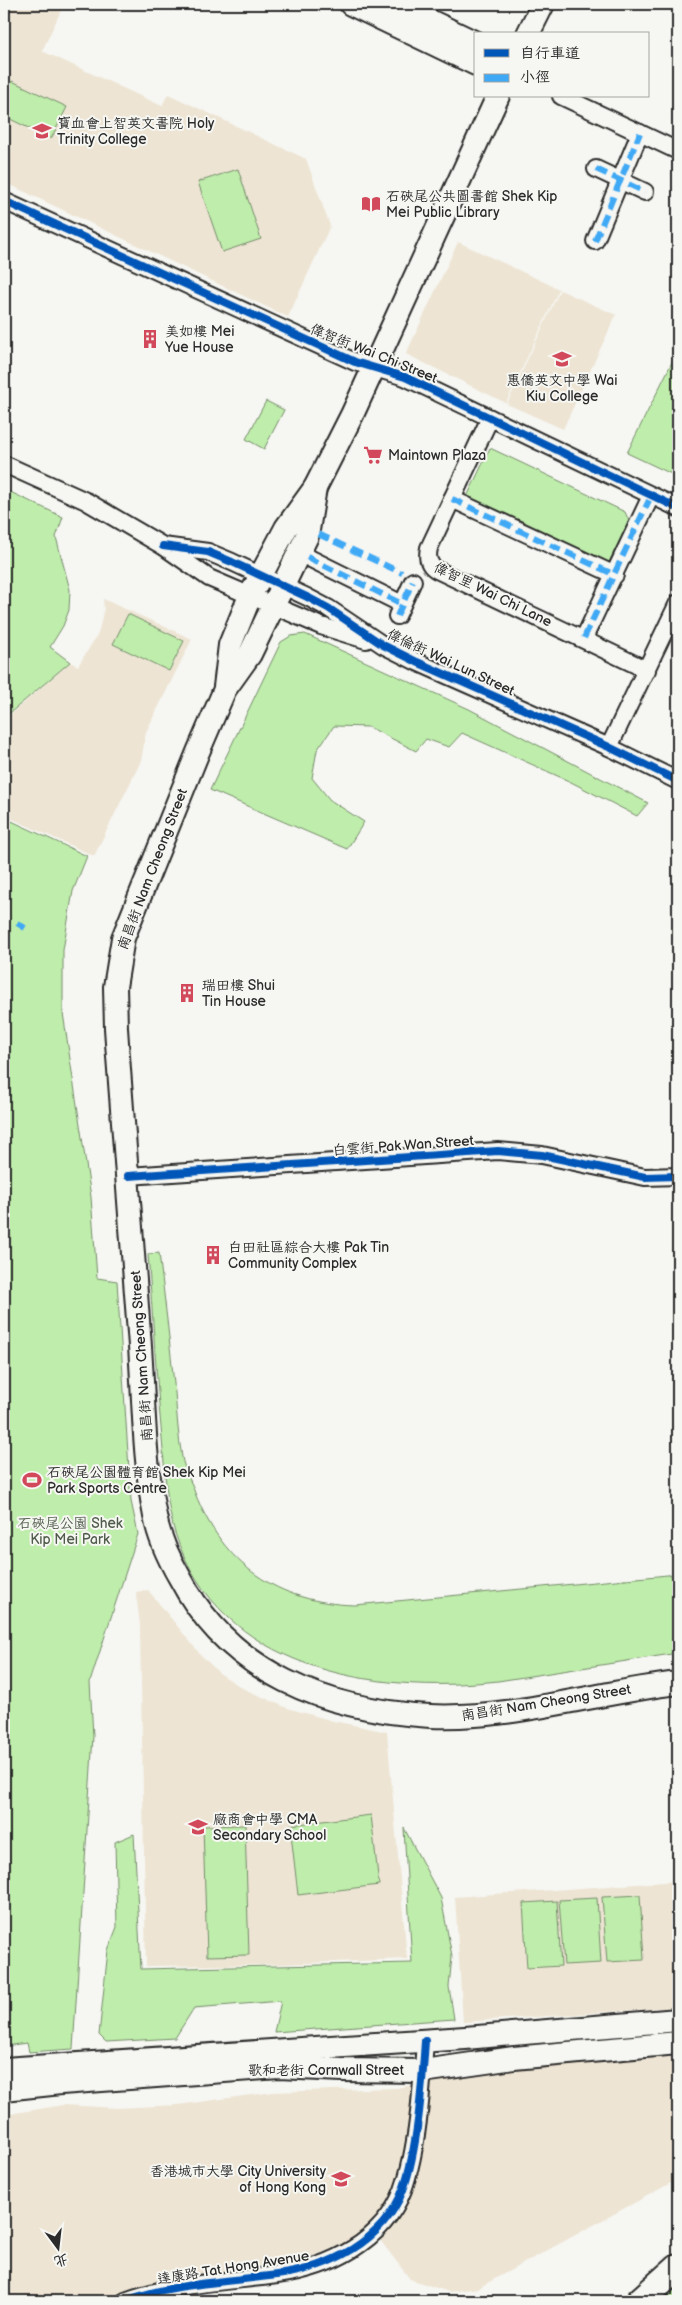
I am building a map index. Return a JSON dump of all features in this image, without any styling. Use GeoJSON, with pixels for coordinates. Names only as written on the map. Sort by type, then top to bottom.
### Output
{"type":"FeatureCollection","features":[{"type":"Feature","properties":{"kind":"main road"},"geometry":{"type":"LineString","coordinates":[[350,4],[474,63]]}},
{"type":"Feature","properties":{"kind":"main road"},"geometry":{"type":"LineString","coordinates":[[394,4],[474,42]]}},
{"type":"Feature","properties":{"kind":"main road"},"geometry":{"type":"LineString","coordinates":[[529,32],[543,4]]}},
{"type":"Feature","properties":{"kind":"main road","name":"南昌街 Nam Cheong Street"},"geometry":{"type":"LineString","coordinates":[[225,689],[230,645],[250,596],[286,528],[314,488],[375,367],[497,98]]}},
{"type":"Feature","properties":{"kind":"main road","name":"南昌街 Nam Cheong Street"},"geometry":{"type":"LineString","coordinates":[[314,488],[307,536],[250,654],[225,689],[123,938],[116,971],[115,1014],[147,1445],[155,1518],[161,1540],[191,1600],[211,1626],[238,1651],[268,1673],[301,1690],[355,1706],[431,1716],[459,1716],[512,1710],[678,1683]]}},
{"type":"Feature","properties":{"kind":"main road","name":"歌和老街 Cornwall Street"},"geometry":{"type":"LineString","coordinates":[[4,2069],[426,2041],[678,2020]]}},
{"type":"Feature","properties":{"kind":"main road","name":"歌和老街 Cornwall Street"},"geometry":{"type":"LineString","coordinates":[[4,2089],[70,2082],[278,2067],[423,2071],[514,2058],[678,2043]]}},
{"type":"Feature","properties":{"kind":"main road"},"geometry":{"type":"LineString","coordinates":[[640,2301],[678,2266]]}},
{"type":"Feature","properties":{"kind":"street"},"geometry":{"type":"LineString","coordinates":[[565,98],[678,151]]}},
{"type":"Feature","properties":{"kind":"street"},"geometry":{"type":"LineString","coordinates":[[594,241],[640,133]]}},
{"type":"Feature","properties":{"kind":"street"},"geometry":{"type":"LineString","coordinates":[[596,169],[645,192]]}},
{"type":"Feature","properties":{"kind":"street","name":"偉智街 Wai Chi Street"},"geometry":{"type":"LineString","coordinates":[[4,201],[347,358],[406,377],[678,508]]}},
{"type":"Feature","properties":{"kind":"street","name":"偉智里 Wai Chi Lane"},"geometry":{"type":"LineString","coordinates":[[490,418],[429,548],[427,554],[431,565],[647,670]]}},
{"type":"Feature","properties":{"kind":"street","name":"偉倫街 Wai Lun Street"},"geometry":{"type":"LineString","coordinates":[[4,464],[86,501],[163,546],[198,572],[250,596],[278,596],[328,608],[383,645],[609,747]]}},
{"type":"Feature","properties":{"kind":"street"},"geometry":{"type":"LineString","coordinates":[[584,638],[651,496]]}},
{"type":"Feature","properties":{"kind":"street"},"geometry":{"type":"LineString","coordinates":[[452,499],[615,574]]}},
{"type":"Feature","properties":{"kind":"street","name":"偉倫街 Wai Lun Street"},"geometry":{"type":"LineString","coordinates":[[163,546],[208,552],[260,576],[278,596]]}},
{"type":"Feature","properties":{"kind":"street"},"geometry":{"type":"LineString","coordinates":[[307,557],[399,610],[413,581]]}},
{"type":"Feature","properties":{"kind":"street"},"geometry":{"type":"LineString","coordinates":[[678,603],[609,747],[678,781]]}},
{"type":"Feature","properties":{"kind":"street","name":"白雲街 Pak Wan Street"},"geometry":{"type":"LineString","coordinates":[[128,1176],[498,1151],[542,1156],[645,1177],[678,1176]]}},
{"type":"Feature","properties":{"kind":"street","name":"達康路 Tat Hong Avenue"},"geometry":{"type":"LineString","coordinates":[[125,2301],[167,2289],[299,2271],[320,2265],[363,2243],[377,2231],[403,2190],[414,2140],[426,2041]]}},
{"type":"Feature","properties":{"kind":"shaded area"},"geometry":{"type":"Polygon","coordinates":[[[4,4],[64,4],[42,51],[162,106],[168,94],[306,159],[330,226],[288,317],[4,182],[4,4]]]}},
{"type":"Feature","properties":{"kind":"shaded area"},"geometry":{"type":"Polygon","coordinates":[[[458,242],[559,289],[506,403],[406,354],[458,242]]]}},
{"type":"Feature","properties":{"kind":"shaded area","name":"惠僑英文中學 Wai Kiu College"},"geometry":{"type":"Polygon","coordinates":[[[560,290],[616,315],[563,429],[507,404],[560,290]]]}},
{"type":"Feature","properties":{"kind":"shaded area"},"geometry":{"type":"Polygon","coordinates":[[[103,599],[192,639],[146,732],[141,761],[94,856],[6,816],[4,809],[4,720],[70,662],[78,666],[98,634],[104,609],[103,599]]]}},
{"type":"Feature","properties":{"kind":"shaded area"},"geometry":{"type":"Polygon","coordinates":[[[148,1590],[200,1654],[219,1673],[244,1689],[287,1708],[333,1721],[387,1732],[407,1959],[259,1965],[146,1966],[140,1625],[136,1592],[148,1590]]]}},
{"type":"Feature","properties":{"kind":"shaded area"},"geometry":{"type":"Polygon","coordinates":[[[678,1881],[678,2007],[463,2022],[455,1897],[678,1881]]]}},
{"type":"Feature","properties":{"kind":"shaded area","name":"香港城市大學 City University of Hong Kong"},"geometry":{"type":"Polygon","coordinates":[[[678,2057],[678,2179],[478,2288],[449,2292],[410,2279],[370,2227],[342,2244],[297,2263],[155,2285],[106,2301],[4,2301],[4,2115],[63,2105],[118,2108],[178,2105],[273,2092],[397,2088],[527,2062],[678,2057]]]}},
{"type":"Feature","properties":{"kind":"green space"},"geometry":{"type":"Polygon","coordinates":[[[12,81],[67,107],[51,139],[4,116],[4,98],[12,81]]]}},
{"type":"Feature","properties":{"kind":"green space"},"geometry":{"type":"Polygon","coordinates":[[[238,169],[261,239],[222,252],[198,182],[238,169]]]}},
{"type":"Feature","properties":{"kind":"green space"},"geometry":{"type":"Polygon","coordinates":[[[678,350],[678,477],[627,453],[678,350]]]}},
{"type":"Feature","properties":{"kind":"green space"},"geometry":{"type":"Polygon","coordinates":[[[266,401],[284,410],[264,449],[246,439],[266,401]]]}},
{"type":"Feature","properties":{"kind":"green space"},"geometry":{"type":"Polygon","coordinates":[[[490,448],[625,512],[629,521],[607,566],[465,501],[490,448]]]}},
{"type":"Feature","properties":{"kind":"green space"},"geometry":{"type":"Polygon","coordinates":[[[4,489],[63,517],[56,537],[70,590],[69,610],[63,626],[50,647],[70,662],[4,718],[4,489]]]}},
{"type":"Feature","properties":{"kind":"green space"},"geometry":{"type":"Polygon","coordinates":[[[128,614],[184,641],[169,671],[113,644],[128,614]]]}},
{"type":"Feature","properties":{"kind":"green space"},"geometry":{"type":"Polygon","coordinates":[[[305,634],[469,709],[648,803],[637,816],[571,782],[462,733],[449,747],[426,739],[416,751],[369,727],[334,726],[317,750],[312,778],[330,800],[364,822],[347,849],[210,790],[281,642],[291,636],[305,634]]]}},
{"type":"Feature","properties":{"kind":"green space","name":"石硤尾公園 Shek Kip Mei Park"},"geometry":{"type":"Polygon","coordinates":[[[4,815],[5,818],[87,856],[73,891],[63,950],[63,1013],[91,1197],[97,1278],[117,1281],[131,1501],[138,1534],[90,1682],[93,1736],[73,2049],[29,2052],[27,2043],[4,2046],[4,815]]]}},
{"type":"Feature","properties":{"kind":"green space"},"geometry":{"type":"Polygon","coordinates":[[[159,1253],[184,1466],[207,1518],[221,1540],[237,1559],[256,1575],[277,1587],[301,1597],[327,1603],[355,1605],[678,1574],[678,1653],[498,1681],[450,1684],[401,1683],[352,1676],[306,1664],[264,1644],[227,1616],[197,1579],[175,1533],[170,1510],[166,1487],[148,1254],[159,1253]]]}},
{"type":"Feature","properties":{"kind":"green space"},"geometry":{"type":"Polygon","coordinates":[[[371,1815],[379,1885],[298,1895],[290,1825],[371,1815]]]}},
{"type":"Feature","properties":{"kind":"green space"},"geometry":{"type":"Polygon","coordinates":[[[245,1825],[249,1955],[207,1956],[203,1826],[245,1825]]]}},
{"type":"Feature","properties":{"kind":"green space"},"geometry":{"type":"Polygon","coordinates":[[[404,1828],[441,1898],[452,1956],[449,1987],[454,2019],[274,2032],[281,2001],[194,2008],[175,2038],[106,2042],[99,2035],[108,1950],[117,1927],[115,1842],[134,1834],[141,1969],[412,1963],[404,1828]]]}},
{"type":"Feature","properties":{"kind":"green space"},"geometry":{"type":"Polygon","coordinates":[[[640,1895],[644,1960],[607,1962],[602,1897],[640,1895]]]}},
{"type":"Feature","properties":{"kind":"green space"},"geometry":{"type":"Polygon","coordinates":[[[597,1898],[601,1963],[564,1965],[559,1900],[597,1898]]]}},
{"type":"Feature","properties":{"kind":"green space"},"geometry":{"type":"Polygon","coordinates":[[[557,1901],[561,1966],[527,1968],[523,1903],[557,1901]]]}},
{"type":"Feature","properties":{"kind":"green space"},"geometry":{"type":"Polygon","coordinates":[[[668,2285],[678,2293],[678,2301],[649,2301],[668,2285]]]}},
{"type":"Feature","properties":{"kind":"marked path"},"geometry":{"type":"LineString","coordinates":[[595,241],[640,133]]}},
{"type":"Feature","properties":{"kind":"marked path"},"geometry":{"type":"LineString","coordinates":[[596,169],[645,192]]}},
{"type":"Feature","properties":{"kind":"marked path"},"geometry":{"type":"LineString","coordinates":[[584,638],[651,496]]}},
{"type":"Feature","properties":{"kind":"marked path"},"geometry":{"type":"LineString","coordinates":[[452,499],[615,575]]}},
{"type":"Feature","properties":{"kind":"marked path"},"geometry":{"type":"LineString","coordinates":[[318,534],[402,573]]}},
{"type":"Feature","properties":{"kind":"marked path"},"geometry":{"type":"LineString","coordinates":[[307,557],[402,604]]}},
{"type":"Feature","properties":{"kind":"marked path"},"geometry":{"type":"LineString","coordinates":[[397,616],[413,581]]}},
{"type":"Feature","properties":{"kind":"marked path"},"geometry":{"type":"LineString","coordinates":[[17,923],[25,928]]}},
{"type":"Feature","properties":{"kind":"cycle path"},"geometry":{"type":"LineString","coordinates":[[4,201],[355,362],[405,377],[678,508]]}},
{"type":"Feature","properties":{"kind":"cycle path"},"geometry":{"type":"LineString","coordinates":[[163,546],[208,552],[232,562],[328,608],[383,645],[417,662],[609,747],[678,781]]}},
{"type":"Feature","properties":{"kind":"cycle path"},"geometry":{"type":"LineString","coordinates":[[128,1176],[498,1151],[542,1155],[645,1177],[678,1176]]}},
{"type":"Feature","properties":{"kind":"cycle path"},"geometry":{"type":"LineString","coordinates":[[125,2301],[162,2290],[297,2271],[334,2259],[368,2238],[394,2208],[408,2174],[416,2136],[425,2041]]}},
{"type":"Feature","properties":{"kind":"place","name":"寶血會上智英文書院 Holy Trinity College"},"geometry":{"type":"Point","coordinates":[42,131]}},
{"type":"Feature","properties":{"kind":"place","name":"石硤尾公共圖書館 Shek Kip Mei Public Library"},"geometry":{"type":"Point","coordinates":[371,204]}},
{"type":"Feature","properties":{"kind":"place","name":"美如樓 Mei Yue House"},"geometry":{"type":"Point","coordinates":[150,339]}},
{"type":"Feature","properties":{"kind":"place","name":"惠僑英文中學 Wai Kiu College"},"geometry":{"type":"Point","coordinates":[562,359]}},
{"type":"Feature","properties":{"kind":"place","name":"Maintown Plaza"},"geometry":{"type":"Point","coordinates":[373,455]}},
{"type":"Feature","properties":{"kind":"place","name":"瑞田樓 Shui Tin House"},"geometry":{"type":"Point","coordinates":[187,993]}},
{"type":"Feature","properties":{"kind":"place","name":"白田社區綜合大樓 Pak Tin Community Complex"},"geometry":{"type":"Point","coordinates":[213,1255]}},
{"type":"Feature","properties":{"kind":"place","name":"石硤尾公園體育館 Shek Kip Mei Park Sports Centre"},"geometry":{"type":"Point","coordinates":[32,1480]}},
{"type":"Feature","properties":{"kind":"place","name":"廠商會中學 CMA Secondary School"},"geometry":{"type":"Point","coordinates":[198,1827]}},
{"type":"Feature","properties":{"kind":"place","name":"香港城市大學 City University of Hong Kong"},"geometry":{"type":"Point","coordinates":[341,2179]}}]}
